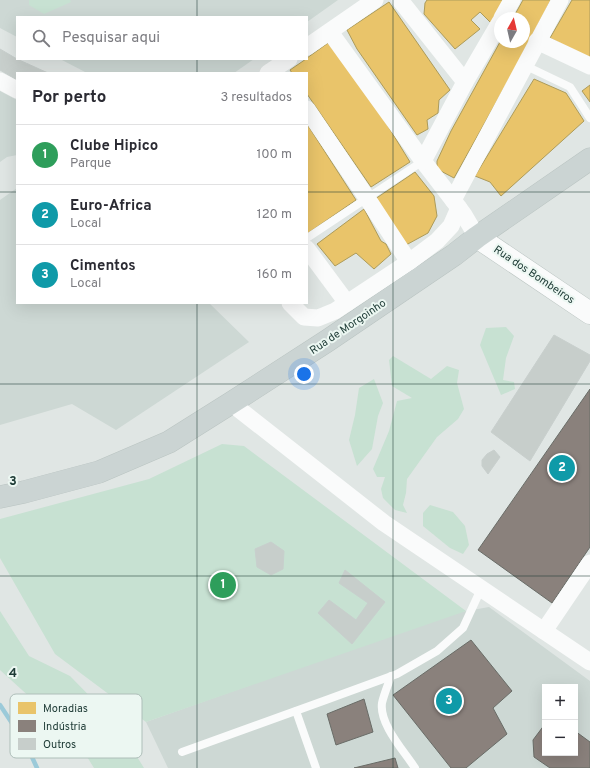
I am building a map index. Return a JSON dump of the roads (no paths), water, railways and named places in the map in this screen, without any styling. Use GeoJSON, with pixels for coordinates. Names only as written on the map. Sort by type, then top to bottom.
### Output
{"type":"FeatureCollection","features":[{"type":"Feature","properties":{"kind":"main road","name":"Rua de Morgoinho"},"geometry":{"type":"LineString","coordinates":[[0,497],[99,472],[169,442],[327,341],[454,255],[590,159]]}},
{"type":"Feature","properties":{"kind":"street"},"geometry":{"type":"LineString","coordinates":[[308,46],[375,0]]}},
{"type":"Feature","properties":{"kind":"street"},"geometry":{"type":"LineString","coordinates":[[400,0],[466,82]]}},
{"type":"Feature","properties":{"kind":"street"},"geometry":{"type":"LineString","coordinates":[[505,12],[512,0]]}},
{"type":"Feature","properties":{"kind":"street"},"geometry":{"type":"LineString","coordinates":[[291,304],[304,317],[318,318],[335,311],[409,262],[437,241],[451,226],[524,65],[560,0]]}},
{"type":"Feature","properties":{"kind":"street"},"geometry":{"type":"LineString","coordinates":[[330,32],[423,161],[459,208],[478,237]]}},
{"type":"Feature","properties":{"kind":"street"},"geometry":{"type":"LineString","coordinates":[[423,161],[494,33]]}},
{"type":"Feature","properties":{"kind":"street"},"geometry":{"type":"LineString","coordinates":[[537,41],[590,66]]}},
{"type":"Feature","properties":{"kind":"street"},"geometry":{"type":"LineString","coordinates":[[0,81],[16,89]]}},
{"type":"Feature","properties":{"kind":"street"},"geometry":{"type":"LineString","coordinates":[[308,111],[409,262]]}},
{"type":"Feature","properties":{"kind":"street"},"geometry":{"type":"LineString","coordinates":[[459,208],[482,219],[505,219]]}},
{"type":"Feature","properties":{"kind":"street"},"geometry":{"type":"LineString","coordinates":[[454,255],[462,237],[459,208]]}},
{"type":"Feature","properties":{"kind":"street","name":"Rua dos Bombeiros"},"geometry":{"type":"LineString","coordinates":[[478,237],[590,313]]}},
{"type":"Feature","properties":{"kind":"street"},"geometry":{"type":"LineString","coordinates":[[308,250],[347,303]]}},
{"type":"Feature","properties":{"kind":"street"},"geometry":{"type":"LineString","coordinates":[[231,403],[384,523],[590,662]]}},
{"type":"Feature","properties":{"kind":"street"},"geometry":{"type":"LineString","coordinates":[[544,632],[590,563]]}},
{"type":"Feature","properties":{"kind":"lane"},"geometry":{"type":"LineString","coordinates":[[524,65],[570,87],[590,118]]}},
{"type":"Feature","properties":{"kind":"lane"},"geometry":{"type":"LineString","coordinates":[[308,237],[423,161]]}},
{"type":"Feature","properties":{"kind":"lane"},"geometry":{"type":"LineString","coordinates":[[182,752],[397,674],[437,651],[463,628],[481,589]]}},
{"type":"Feature","properties":{"kind":"lane"},"geometry":{"type":"LineString","coordinates":[[391,676],[382,702],[382,713],[391,733],[416,768]]}},
{"type":"Feature","properties":{"kind":"lane"},"geometry":{"type":"LineString","coordinates":[[296,711],[316,768]]}},
{"type":"Feature","properties":{"kind":"waterway"},"geometry":{"type":"LineString","coordinates":[[0,705],[10,720]]}},
{"type":"Feature","properties":{"kind":"waterway"},"geometry":{"type":"LineString","coordinates":[[32,758],[37,768]]}},
{"type":"Feature","properties":{"kind":"place","name":"Euro-Africa"},"geometry":{"type":"Point","coordinates":[562,468]}},
{"type":"Feature","properties":{"kind":"place","name":"Clube Hipico"},"geometry":{"type":"Point","coordinates":[223,585]}},
{"type":"Feature","properties":{"kind":"place","name":"Cimentos"},"geometry":{"type":"Point","coordinates":[449,701]}}]}
